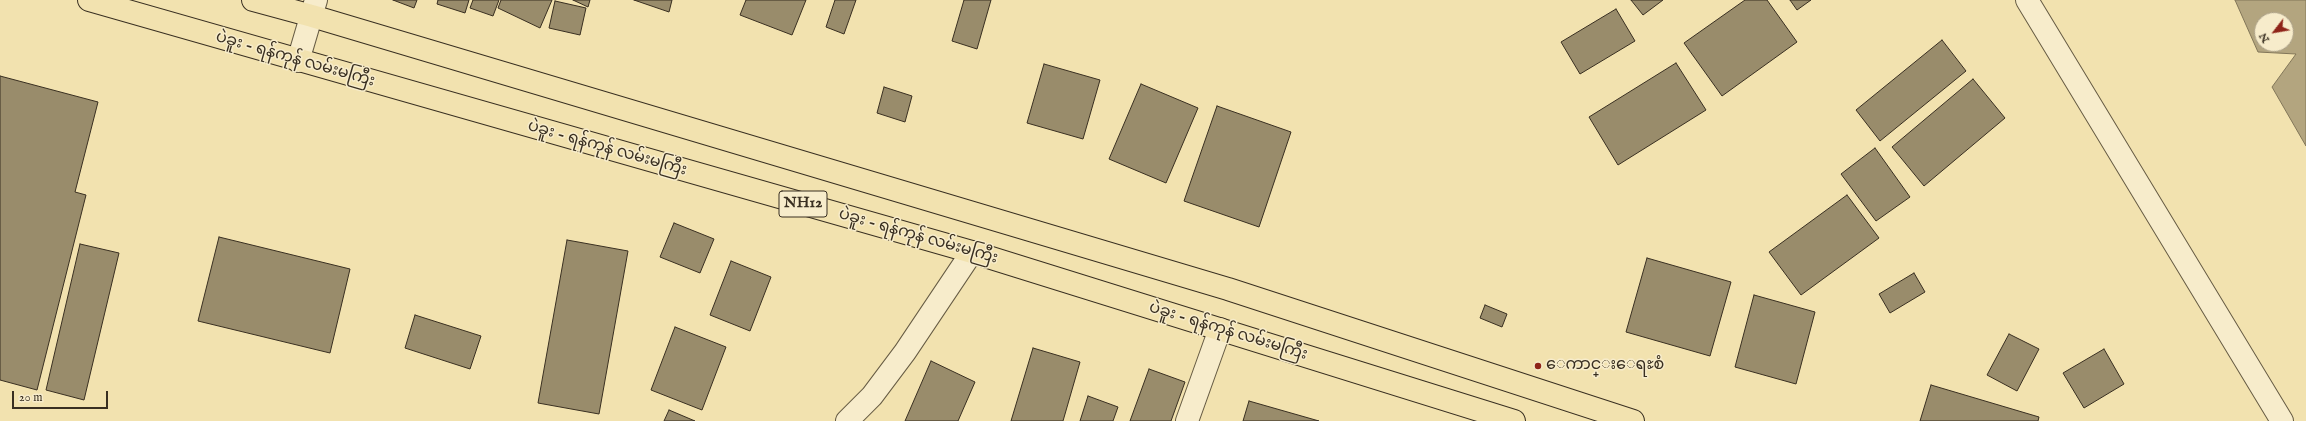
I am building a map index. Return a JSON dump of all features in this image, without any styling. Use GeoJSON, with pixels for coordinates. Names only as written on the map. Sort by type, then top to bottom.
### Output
{"type":"FeatureCollection","features":[{"type":"Feature","properties":{"kind":"highway","name":"ပဲခူး - ရန်ကုန် လမ်းမကြီး"},"geometry":{"type":"LineString","coordinates":[[89,0],[298,61],[972,252],[1514,421]]}},
{"type":"Feature","properties":{"kind":"highway","name":"NH12"},"geometry":{"type":"LineString","coordinates":[[253,0],[314,8],[1228,289],[1633,421]]}},
{"type":"Feature","properties":{"kind":"street"},"geometry":{"type":"LineString","coordinates":[[2027,0],[2282,421]]}},
{"type":"Feature","properties":{"kind":"street"},"geometry":{"type":"LineString","coordinates":[[298,61],[314,8]]}},
{"type":"Feature","properties":{"kind":"street"},"geometry":{"type":"LineString","coordinates":[[847,421],[872,396],[905,352],[972,252]]}},
{"type":"Feature","properties":{"kind":"street"},"geometry":{"type":"LineString","coordinates":[[1187,421],[1220,329]]}},
{"type":"Feature","properties":{"kind":"shaded area"},"geometry":{"type":"Polygon","coordinates":[[[2235,0],[2306,0],[2306,146],[2272,87],[2296,54],[2258,52],[2294,52],[2294,12],[2254,12],[2254,43],[2235,0]]]}},
{"type":"Feature","properties":{"kind":"building"},"geometry":{"type":"Polygon","coordinates":[[[393,0],[417,0],[414,8],[393,0]]]}},
{"type":"Feature","properties":{"kind":"building"},"geometry":{"type":"Polygon","coordinates":[[[438,0],[469,0],[465,13],[437,4],[438,0]]]}},
{"type":"Feature","properties":{"kind":"building"},"geometry":{"type":"Polygon","coordinates":[[[473,0],[499,0],[493,16],[470,8],[473,0]]]}},
{"type":"Feature","properties":{"kind":"building"},"geometry":{"type":"Polygon","coordinates":[[[501,0],[552,0],[540,28],[498,8],[501,0]]]}},
{"type":"Feature","properties":{"kind":"building"},"geometry":{"type":"Polygon","coordinates":[[[573,0],[590,0],[588,7],[573,0]]]}},
{"type":"Feature","properties":{"kind":"building"},"geometry":{"type":"Polygon","coordinates":[[[634,0],[672,0],[669,12],[634,0]]]}},
{"type":"Feature","properties":{"kind":"building"},"geometry":{"type":"Polygon","coordinates":[[[746,0],[806,0],[792,35],[740,15],[746,0]]]}},
{"type":"Feature","properties":{"kind":"building"},"geometry":{"type":"Polygon","coordinates":[[[835,0],[856,0],[844,34],[826,27],[835,0]]]}},
{"type":"Feature","properties":{"kind":"building"},"geometry":{"type":"Polygon","coordinates":[[[964,0],[991,0],[977,49],[952,41],[964,0]]]}},
{"type":"Feature","properties":{"kind":"building"},"geometry":{"type":"Polygon","coordinates":[[[1631,0],[1663,0],[1643,15],[1631,0]]]}},
{"type":"Feature","properties":{"kind":"building"},"geometry":{"type":"Polygon","coordinates":[[[1745,0],[1767,0],[1797,42],[1722,96],[1684,43],[1745,0]]]}},
{"type":"Feature","properties":{"kind":"building"},"geometry":{"type":"Polygon","coordinates":[[[1790,0],[1811,0],[1797,10],[1790,0]]]}},
{"type":"Feature","properties":{"kind":"building"},"geometry":{"type":"Polygon","coordinates":[[[555,1],[586,8],[580,35],[549,28],[555,1]]]}},
{"type":"Feature","properties":{"kind":"building"},"geometry":{"type":"Polygon","coordinates":[[[1616,9],[1635,41],[1580,74],[1561,42],[1616,9]]]}},
{"type":"Feature","properties":{"kind":"building"},"geometry":{"type":"Polygon","coordinates":[[[1942,40],[1966,71],[1880,141],[1856,110],[1942,40]]]}},
{"type":"Feature","properties":{"kind":"building"},"geometry":{"type":"Polygon","coordinates":[[[1676,63],[1706,110],[1618,165],[1589,117],[1676,63]]]}},
{"type":"Feature","properties":{"kind":"building"},"geometry":{"type":"Polygon","coordinates":[[[1044,64],[1100,80],[1083,139],[1027,123],[1044,64]]]}},
{"type":"Feature","properties":{"kind":"building"},"geometry":{"type":"Polygon","coordinates":[[[0,76],[98,102],[75,192],[86,195],[37,390],[0,380],[0,76]]]}},
{"type":"Feature","properties":{"kind":"building"},"geometry":{"type":"Polygon","coordinates":[[[1973,79],[2005,118],[1924,186],[1892,147],[1973,79]]]}},
{"type":"Feature","properties":{"kind":"building"},"geometry":{"type":"Polygon","coordinates":[[[1141,84],[1198,108],[1166,183],[1109,159],[1141,84]]]}},
{"type":"Feature","properties":{"kind":"building"},"geometry":{"type":"Polygon","coordinates":[[[884,87],[912,96],[905,122],[877,113],[884,87]]]}},
{"type":"Feature","properties":{"kind":"building"},"geometry":{"type":"Polygon","coordinates":[[[1217,106],[1291,132],[1259,227],[1184,201],[1217,106]]]}},
{"type":"Feature","properties":{"kind":"building"},"geometry":{"type":"Polygon","coordinates":[[[1875,148],[1910,197],[1876,221],[1841,174],[1875,148]]]}},
{"type":"Feature","properties":{"kind":"building"},"geometry":{"type":"Polygon","coordinates":[[[1847,195],[1879,238],[1801,295],[1769,252],[1847,195]]]}},
{"type":"Feature","properties":{"kind":"building"},"geometry":{"type":"Polygon","coordinates":[[[674,223],[714,239],[700,273],[660,257],[674,223]]]}},
{"type":"Feature","properties":{"kind":"building"},"geometry":{"type":"Polygon","coordinates":[[[219,237],[350,269],[330,353],[198,321],[219,237]]]}},
{"type":"Feature","properties":{"kind":"building"},"geometry":{"type":"Polygon","coordinates":[[[567,240],[628,251],[599,414],[538,403],[567,240]]]}},
{"type":"Feature","properties":{"kind":"building"},"geometry":{"type":"Polygon","coordinates":[[[80,244],[119,253],[84,400],[46,390],[80,244]]]}},
{"type":"Feature","properties":{"kind":"building"},"geometry":{"type":"Polygon","coordinates":[[[1647,258],[1731,282],[1710,356],[1626,332],[1647,258]]]}},
{"type":"Feature","properties":{"kind":"building"},"geometry":{"type":"Polygon","coordinates":[[[731,261],[771,277],[750,331],[710,315],[731,261]]]}},
{"type":"Feature","properties":{"kind":"building"},"geometry":{"type":"Polygon","coordinates":[[[1914,273],[1925,292],[1890,313],[1879,294],[1914,273]]]}},
{"type":"Feature","properties":{"kind":"building"},"geometry":{"type":"Polygon","coordinates":[[[1754,295],[1815,312],[1796,384],[1735,367],[1754,295]]]}},
{"type":"Feature","properties":{"kind":"building"},"geometry":{"type":"Polygon","coordinates":[[[1485,305],[1507,314],[1502,327],[1480,318],[1485,305]]]}},
{"type":"Feature","properties":{"kind":"building"},"geometry":{"type":"Polygon","coordinates":[[[415,315],[481,336],[470,369],[405,348],[415,315]]]}},
{"type":"Feature","properties":{"kind":"building"},"geometry":{"type":"Polygon","coordinates":[[[675,327],[726,347],[702,410],[651,390],[675,327]]]}},
{"type":"Feature","properties":{"kind":"building"},"geometry":{"type":"Polygon","coordinates":[[[2009,334],[2039,349],[2017,391],[1987,375],[2009,334]]]}},
{"type":"Feature","properties":{"kind":"building"},"geometry":{"type":"Polygon","coordinates":[[[1033,348],[1080,362],[1063,421],[1011,421],[1033,348]]]}},
{"type":"Feature","properties":{"kind":"building"},"geometry":{"type":"Polygon","coordinates":[[[2104,349],[2124,384],[2084,408],[2063,373],[2104,349]]]}},
{"type":"Feature","properties":{"kind":"building"},"geometry":{"type":"Polygon","coordinates":[[[931,361],[975,382],[958,421],[905,421],[931,361]]]}},
{"type":"Feature","properties":{"kind":"building"},"geometry":{"type":"Polygon","coordinates":[[[1149,369],[1185,382],[1171,421],[1130,421],[1149,369]]]}},
{"type":"Feature","properties":{"kind":"building"},"geometry":{"type":"Polygon","coordinates":[[[1931,385],[2039,417],[2038,421],[1920,421],[1931,385]]]}},
{"type":"Feature","properties":{"kind":"building"},"geometry":{"type":"Polygon","coordinates":[[[1088,396],[1118,407],[1113,421],[1080,421],[1088,396]]]}},
{"type":"Feature","properties":{"kind":"building"},"geometry":{"type":"Polygon","coordinates":[[[1249,401],[1319,421],[1243,421],[1249,401]]]}},
{"type":"Feature","properties":{"kind":"building"},"geometry":{"type":"Polygon","coordinates":[[[669,410],[695,421],[664,421],[669,410]]]}},
{"type":"Feature","properties":{"kind":"place","name":"ေကာင္းေရႊစံ"},"geometry":{"type":"Point","coordinates":[1538,366]}}]}
